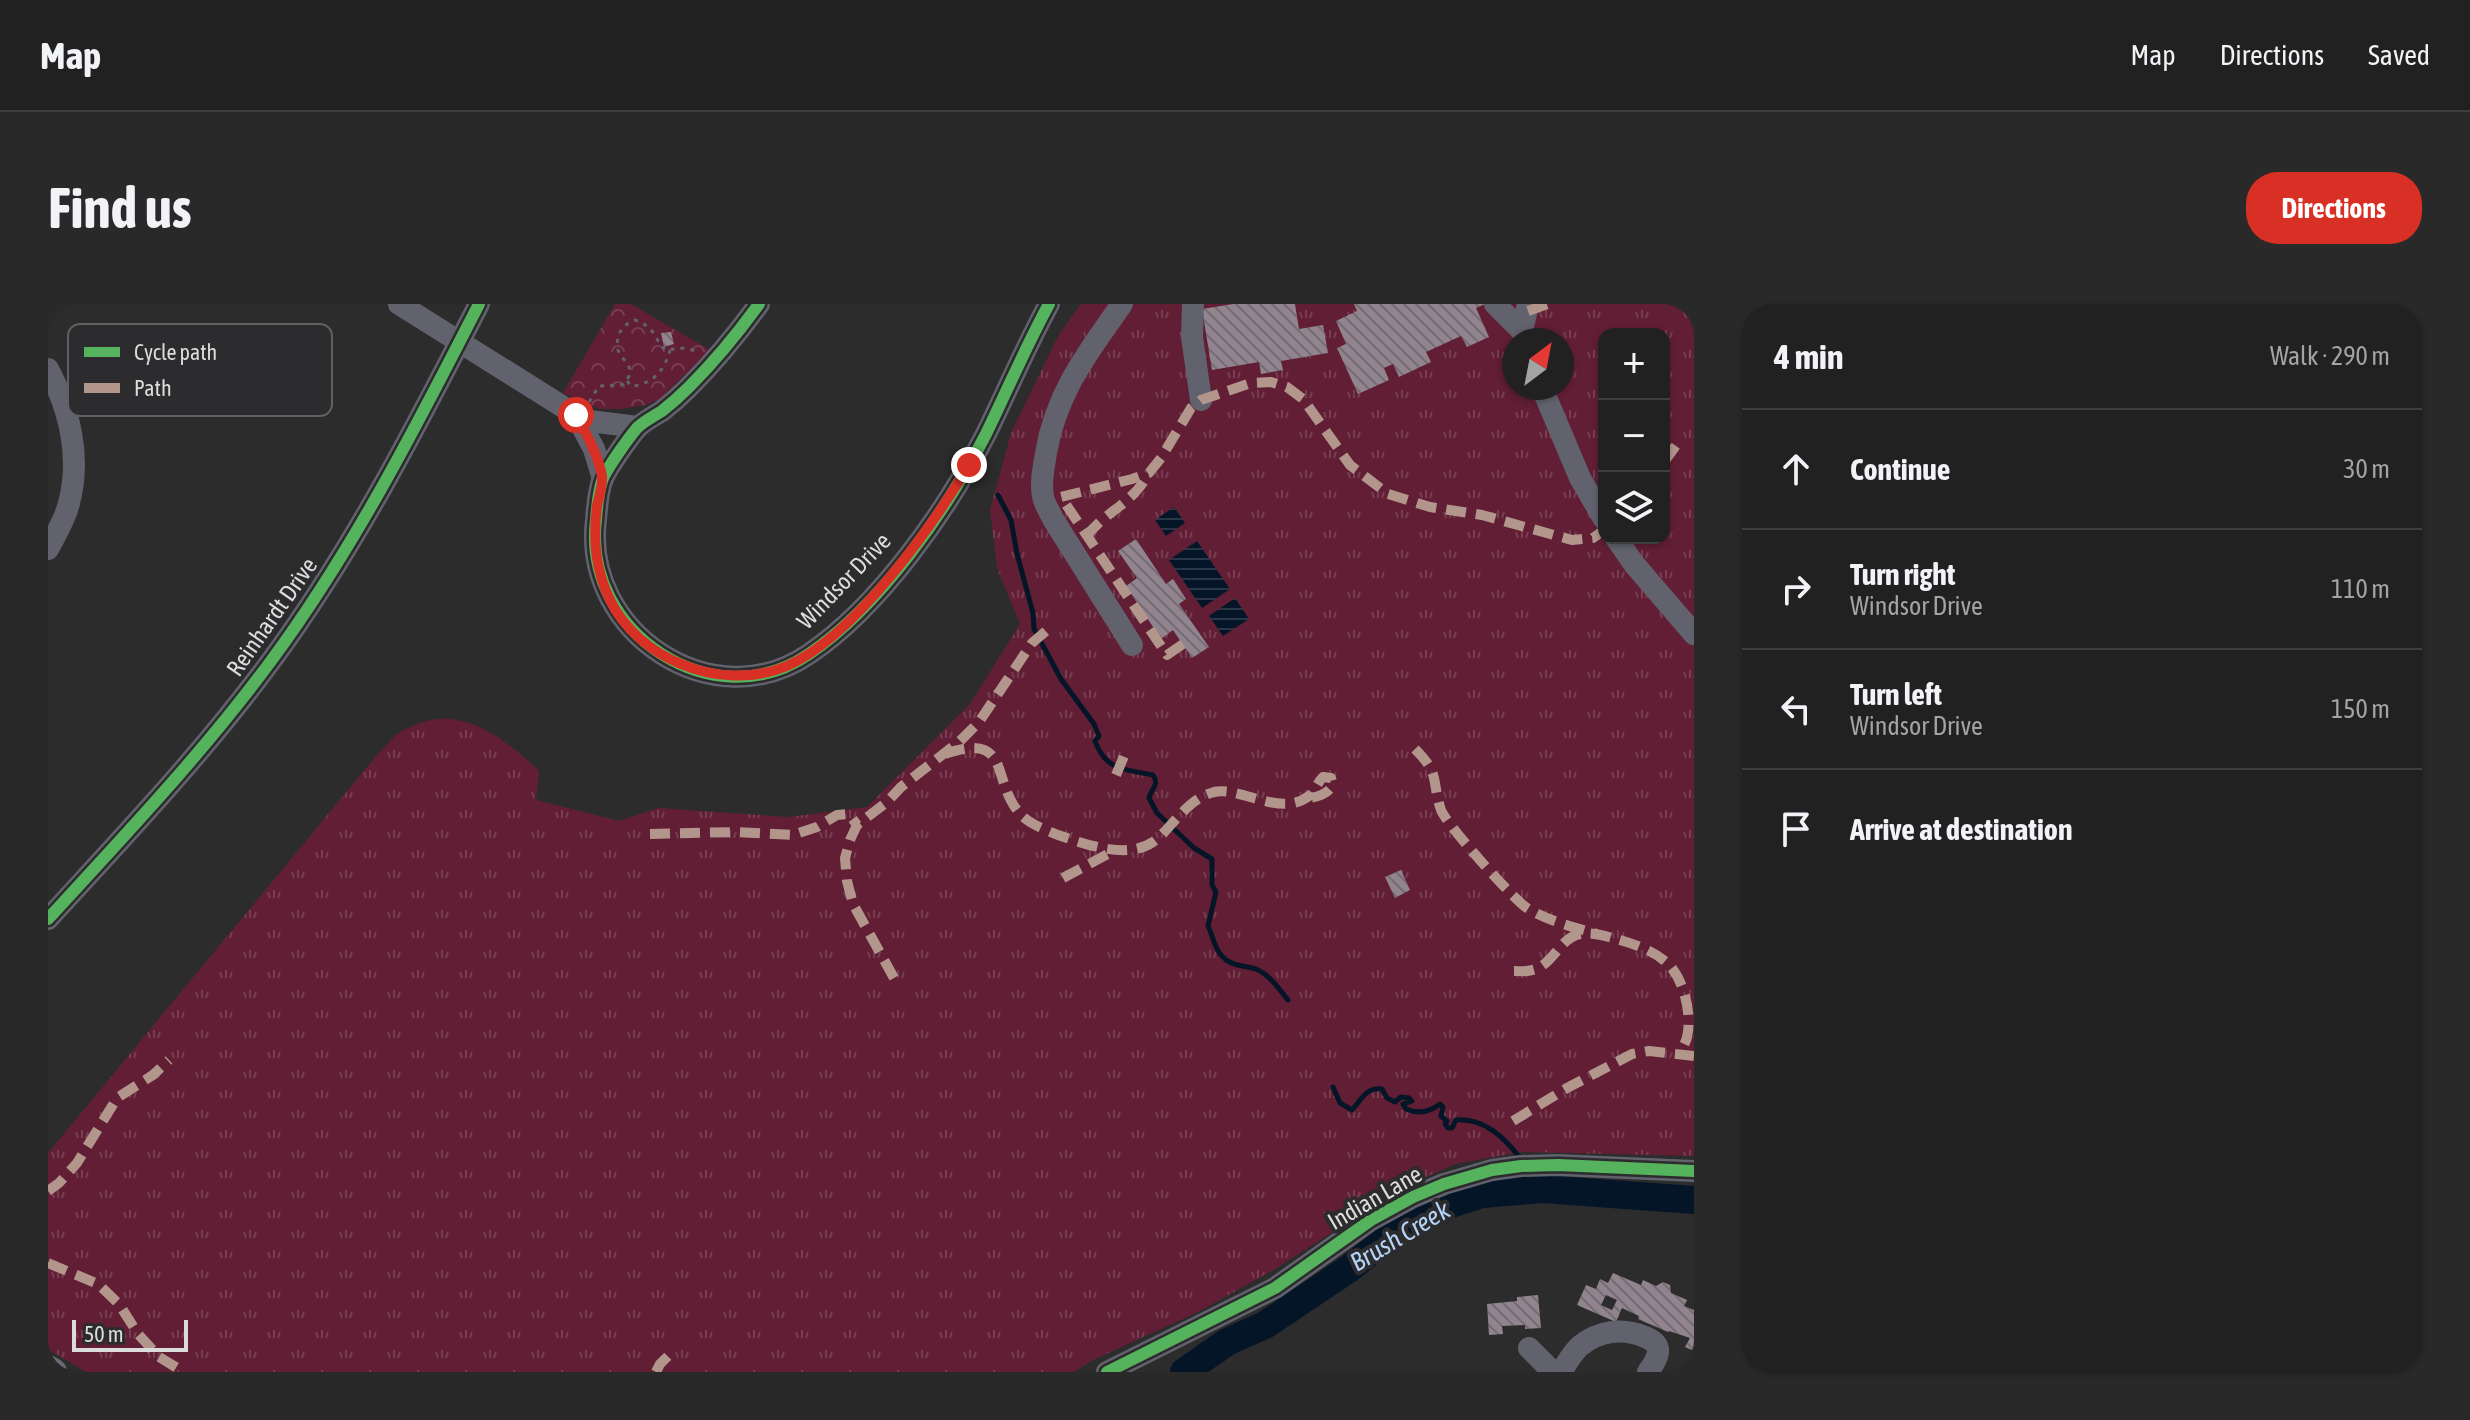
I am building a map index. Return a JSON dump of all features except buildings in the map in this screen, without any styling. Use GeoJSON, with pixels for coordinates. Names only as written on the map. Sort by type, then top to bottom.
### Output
{"type":"FeatureCollection","features":[{"type":"Feature","properties":{"kind":"main road"},"geometry":{"type":"LineString","coordinates":[[48,1369],[53,1372]]}},
{"type":"Feature","properties":{"kind":"street"},"geometry":{"type":"LineString","coordinates":[[399,304],[582,410],[589,421],[638,427]]}},
{"type":"Feature","properties":{"kind":"street","name":"Reinhardt Drive"},"geometry":{"type":"LineString","coordinates":[[48,919],[211,738],[317,596],[385,483],[479,304]]}},
{"type":"Feature","properties":{"kind":"street","name":"Windsor Drive"},"geometry":{"type":"LineString","coordinates":[[759,304],[687,389],[638,427],[603,479],[595,530],[596,557],[602,583],[612,604],[638,637],[668,659],[712,673],[747,675],[785,667],[831,638],[883,584],[932,523],[961,478],[1049,304]]}},
{"type":"Feature","properties":{"kind":"street"},"geometry":{"type":"LineString","coordinates":[[1122,304],[1082,359],[1060,399],[1050,429],[1043,497],[1053,519],[1132,645]]}},
{"type":"Feature","properties":{"kind":"street"},"geometry":{"type":"LineString","coordinates":[[1193,304],[1192,337],[1201,400]]}},
{"type":"Feature","properties":{"kind":"street"},"geometry":{"type":"LineString","coordinates":[[1495,304],[1516,328]]}},
{"type":"Feature","properties":{"kind":"street"},"geometry":{"type":"LineString","coordinates":[[1524,328],[1528,304]]}},
{"type":"Feature","properties":{"kind":"street"},"geometry":{"type":"LineString","coordinates":[[48,369],[63,400],[73,447],[73,482],[69,504],[48,549]]}},
{"type":"Feature","properties":{"kind":"street"},"geometry":{"type":"LineString","coordinates":[[1547,400],[1580,478],[1598,509]]}},
{"type":"Feature","properties":{"kind":"street"},"geometry":{"type":"LineString","coordinates":[[582,410],[603,479]]}},
{"type":"Feature","properties":{"kind":"street"},"geometry":{"type":"LineString","coordinates":[[1620,544],[1694,634]]}},
{"type":"Feature","properties":{"kind":"street","name":"Indian Lane"},"geometry":{"type":"LineString","coordinates":[[1107,1372],[1275,1288],[1371,1220],[1444,1184],[1492,1170],[1558,1165],[1694,1171]]}},
{"type":"Feature","properties":{"kind":"street"},"geometry":{"type":"LineString","coordinates":[[1561,1372],[1580,1346],[1618,1331],[1642,1335],[1658,1348],[1658,1355],[1648,1372]]}},
{"type":"Feature","properties":{"kind":"street"},"geometry":{"type":"LineString","coordinates":[[1529,1348],[1553,1372]]}},
{"type":"Feature","properties":{"kind":"path"},"geometry":{"type":"LineString","coordinates":[[582,410],[599,386],[622,385],[630,375],[630,367],[617,348],[624,324],[635,320],[647,324],[662,347],[670,350],[685,348],[705,355]]}},
{"type":"Feature","properties":{"kind":"path"},"geometry":{"type":"LineString","coordinates":[[627,381],[631,386],[637,386],[655,378],[670,350]]}},
{"type":"Feature","properties":{"kind":"green space"},"geometry":{"type":"Polygon","coordinates":[[[615,304],[631,304],[710,350],[660,399],[622,409],[600,409],[563,393],[615,304]]]}},
{"type":"Feature","properties":{"kind":"green space"},"geometry":{"type":"Polygon","coordinates":[[[1081,304],[1694,304],[1694,1156],[1521,1152],[1455,1164],[1400,1189],[1275,1269],[1198,1312],[1091,1361],[1074,1372],[86,1372],[48,1349],[48,1153],[389,742],[409,728],[431,720],[465,722],[497,737],[539,771],[536,800],[619,821],[658,808],[788,817],[867,807],[970,704],[1020,624],[997,568],[990,510],[1011,433],[1058,336],[1081,304]]]}},
{"type":"Feature","properties":{"kind":"water"},"geometry":{"type":"Polygon","coordinates":[[[1174,507],[1185,523],[1166,536],[1155,520],[1174,507]]]}},
{"type":"Feature","properties":{"kind":"water"},"geometry":{"type":"Polygon","coordinates":[[[1197,541],[1230,589],[1202,608],[1169,560],[1197,541]]]}},
{"type":"Feature","properties":{"kind":"water"},"geometry":{"type":"Polygon","coordinates":[[[1235,598],[1249,619],[1223,636],[1209,616],[1235,598]]]}},
{"type":"Feature","properties":{"kind":"waterway"},"geometry":{"type":"LineString","coordinates":[[998,495],[1011,520],[1034,629],[1061,679],[1094,724],[1099,736],[1095,741],[1099,751],[1117,767],[1153,775],[1155,784],[1149,798],[1157,813],[1194,848],[1212,859],[1212,885],[1216,892],[1208,926],[1219,952],[1233,964],[1261,972],[1288,1000]]}},
{"type":"Feature","properties":{"kind":"waterway"},"geometry":{"type":"LineString","coordinates":[[1333,1087],[1340,1103],[1352,1110],[1364,1095],[1376,1089],[1382,1089],[1387,1098],[1395,1102],[1401,1097],[1409,1098],[1412,1101],[1403,1104],[1410,1111],[1424,1111],[1440,1104],[1443,1107],[1441,1116],[1447,1121],[1445,1124],[1448,1128],[1452,1128],[1456,1120],[1476,1122],[1500,1136],[1520,1158]]}},
{"type":"Feature","properties":{"kind":"waterway"},"geometry":{"type":"LineString","coordinates":[[1531,1173],[1543,1189]]}},
{"type":"Feature","properties":{"kind":"waterway","name":"Brush Creek"},"geometry":{"type":"LineString","coordinates":[[1184,1372],[1227,1342],[1265,1325],[1350,1268],[1393,1234],[1448,1205],[1482,1194],[1543,1189],[1694,1200]]}},
{"type":"Feature","properties":{"kind":"marked path"},"geometry":{"type":"LineString","coordinates":[[1528,311],[1548,304]]}},
{"type":"Feature","properties":{"kind":"marked path"},"geometry":{"type":"LineString","coordinates":[[1183,644],[1167,655],[1061,497],[1149,473],[1191,408],[1201,400],[1251,383],[1271,382],[1287,387],[1303,399],[1350,465],[1388,494],[1430,507],[1482,515],[1572,540],[1593,538],[1598,534]]}},
{"type":"Feature","properties":{"kind":"marked path"},"geometry":{"type":"LineString","coordinates":[[1670,454],[1677,444]]}},
{"type":"Feature","properties":{"kind":"marked path"},"geometry":{"type":"LineString","coordinates":[[1086,537],[1135,493],[1149,473]]}},
{"type":"Feature","properties":{"kind":"marked path"},"geometry":{"type":"LineString","coordinates":[[894,978],[853,904],[845,858],[850,840],[857,825],[979,722],[1032,643],[1053,625]]}},
{"type":"Feature","properties":{"kind":"marked path"},"geometry":{"type":"LineString","coordinates":[[945,754],[966,748],[990,753],[1009,797],[1025,819],[1058,835],[1106,849],[1131,850],[1153,842],[1191,805],[1214,792],[1225,791],[1286,804],[1309,796],[1323,777],[1331,778],[1333,785],[1327,792],[1304,799]]}},
{"type":"Feature","properties":{"kind":"marked path"},"geometry":{"type":"LineString","coordinates":[[1116,775],[1127,749]]}},
{"type":"Feature","properties":{"kind":"marked path"},"geometry":{"type":"LineString","coordinates":[[1415,749],[1429,765],[1446,818],[1508,891],[1535,913],[1597,934]]}},
{"type":"Feature","properties":{"kind":"marked path"},"geometry":{"type":"LineString","coordinates":[[650,834],[737,832],[793,835],[817,827],[837,815],[849,814],[857,825]]}},
{"type":"Feature","properties":{"kind":"marked path"},"geometry":{"type":"LineString","coordinates":[[1063,878],[1117,849]]}},
{"type":"Feature","properties":{"kind":"marked path"},"geometry":{"type":"LineString","coordinates":[[1514,971],[1539,967],[1567,941],[1580,934],[1603,936],[1646,949],[1671,967],[1684,991],[1688,1029],[1679,1054]]}},
{"type":"Feature","properties":{"kind":"marked path"},"geometry":{"type":"LineString","coordinates":[[1513,1121],[1632,1054],[1649,1051],[1694,1056]]}},
{"type":"Feature","properties":{"kind":"marked path"},"geometry":{"type":"LineString","coordinates":[[48,1191],[77,1163],[117,1098],[153,1075],[169,1060]]}},
{"type":"Feature","properties":{"kind":"marked path"},"geometry":{"type":"LineString","coordinates":[[48,1263],[98,1284],[119,1304],[138,1334],[159,1357],[184,1372]]}},
{"type":"Feature","properties":{"kind":"marked path"},"geometry":{"type":"LineString","coordinates":[[656,1372],[670,1354]]}},
{"type":"Feature","properties":{"kind":"cycle path"},"geometry":{"type":"LineString","coordinates":[[48,919],[191,761],[301,619],[382,487],[479,304]]}},
{"type":"Feature","properties":{"kind":"cycle path"},"geometry":{"type":"LineString","coordinates":[[759,304],[699,377],[665,408],[640,425],[628,439],[603,478],[596,520],[597,561],[610,597],[632,629],[661,654],[696,670],[733,677],[772,672],[809,654],[835,634],[886,583],[952,494],[986,434],[1049,304]]}},
{"type":"Feature","properties":{"kind":"cycle path"},"geometry":{"type":"LineString","coordinates":[[1107,1372],[1275,1288],[1371,1220],[1444,1184],[1492,1170],[1521,1166],[1694,1171]]}},
{"type":"Feature","properties":{"kind":"route"},"geometry":{"type":"LineString","coordinates":[[576,415],[594,449],[603,479],[595,530],[596,557],[602,583],[612,604],[625,623],[651,649],[693,669],[712,673],[737,676],[785,667],[831,638],[913,549],[969,465]]}}]}
